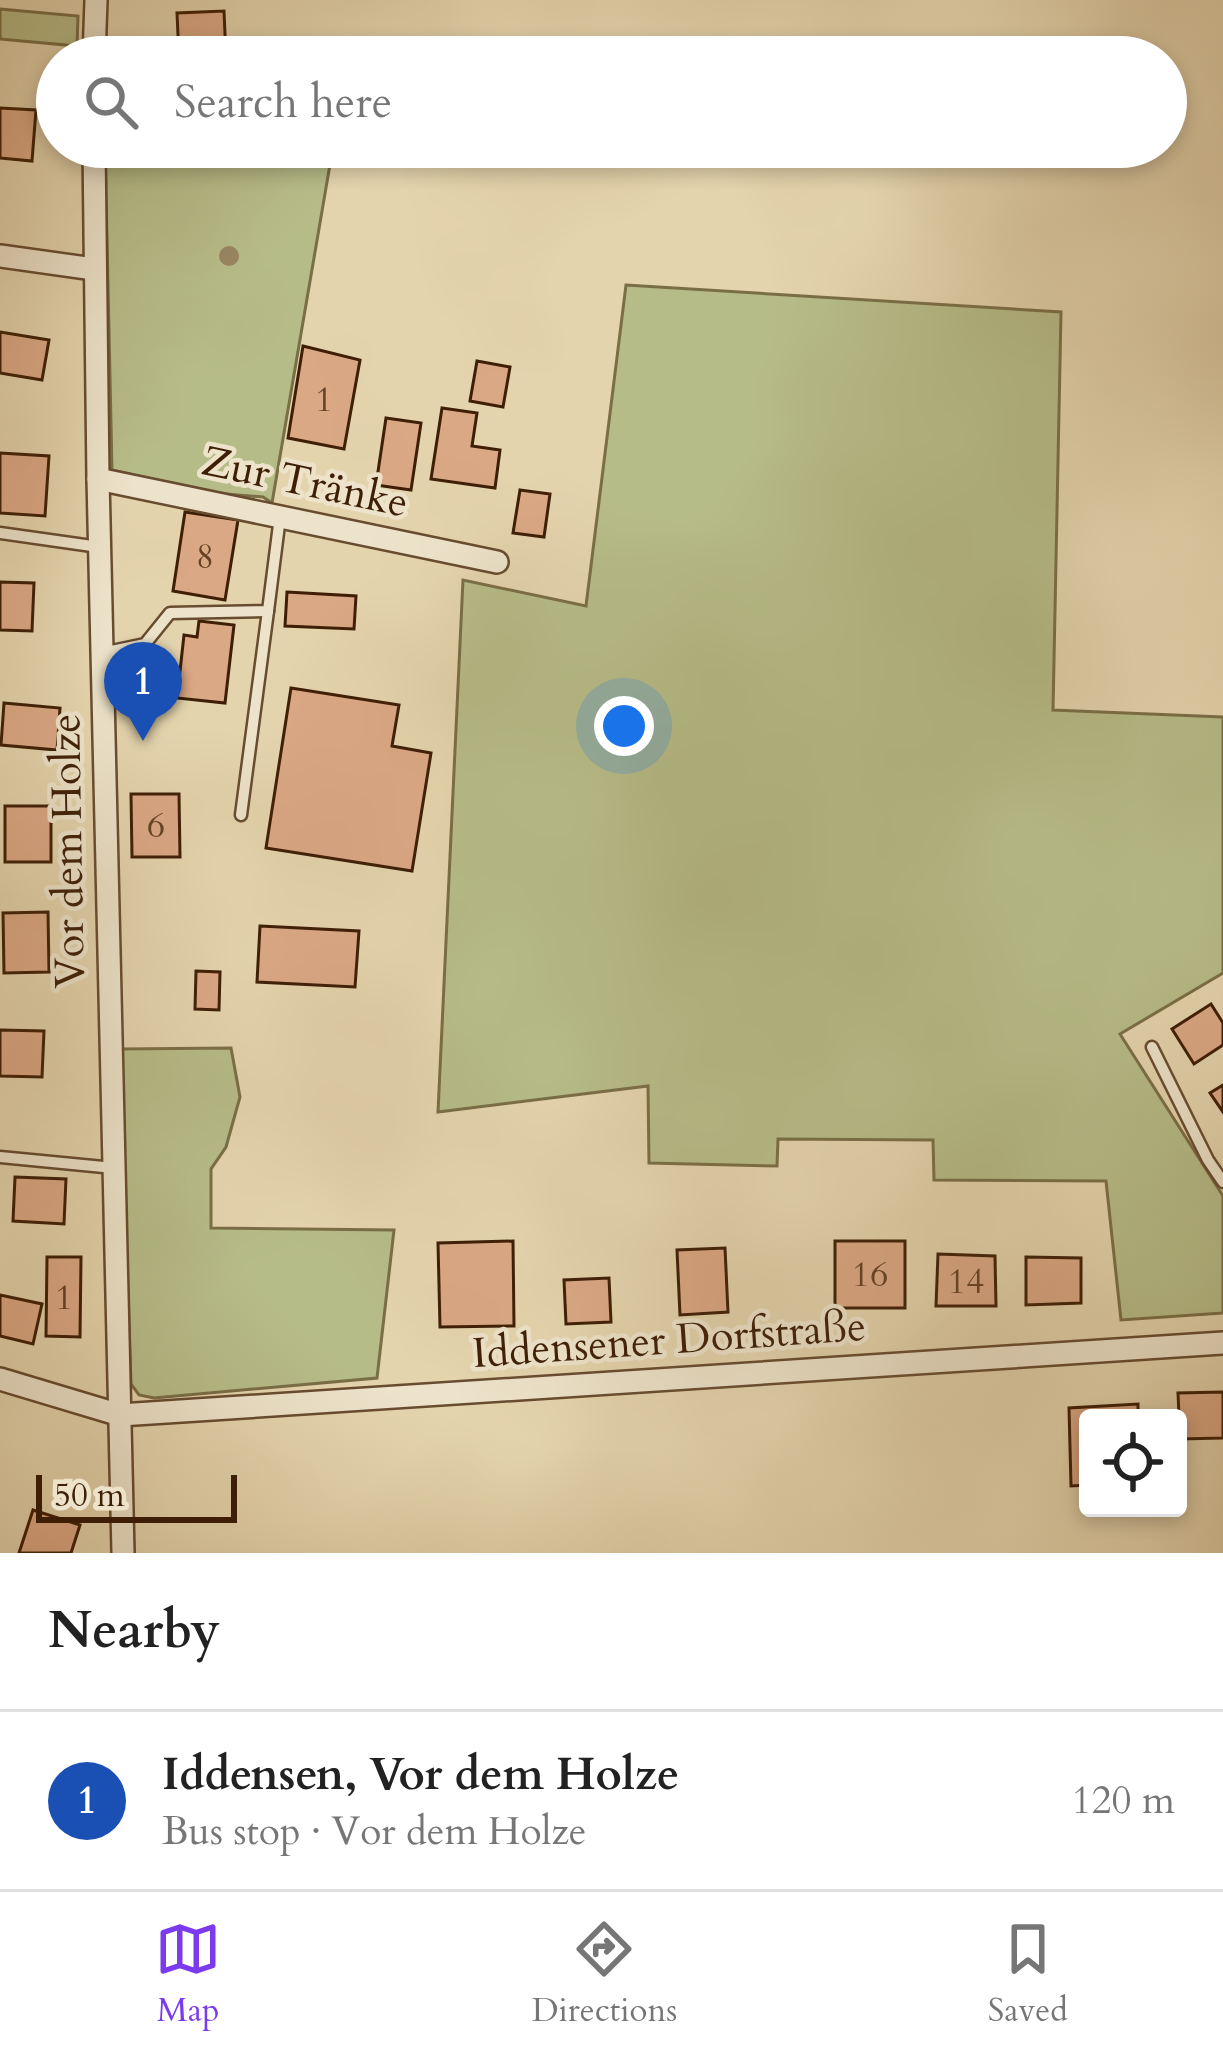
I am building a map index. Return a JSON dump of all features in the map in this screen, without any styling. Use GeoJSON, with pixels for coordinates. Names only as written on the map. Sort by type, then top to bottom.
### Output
{"type":"FeatureCollection","features":[{"type":"Feature","properties":{"kind":"street"},"geometry":{"type":"LineString","coordinates":[[95,36],[96,0]]}},
{"type":"Feature","properties":{"kind":"street","name":"Vor dem Holze"},"geometry":{"type":"LineString","coordinates":[[94,168],[123,1553]]}},
{"type":"Feature","properties":{"kind":"street"},"geometry":{"type":"LineString","coordinates":[[0,256],[94,269]]}},
{"type":"Feature","properties":{"kind":"street","name":"Zur Tränke"},"geometry":{"type":"LineString","coordinates":[[98,479],[497,562]]}},
{"type":"Feature","properties":{"kind":"street","name":"Iddensener Dorfstraße"},"geometry":{"type":"LineString","coordinates":[[120,1415],[1223,1342]]}},
{"type":"Feature","properties":{"kind":"street"},"geometry":{"type":"LineString","coordinates":[[0,1378],[120,1415]]}},
{"type":"Feature","properties":{"kind":"lane"},"geometry":{"type":"LineString","coordinates":[[241,815],[280,517]]}},
{"type":"Feature","properties":{"kind":"lane"},"geometry":{"type":"LineString","coordinates":[[0,533],[100,547]]}},
{"type":"Feature","properties":{"kind":"lane"},"geometry":{"type":"LineString","coordinates":[[102,652],[145,644],[170,613],[268,611]]}},
{"type":"Feature","properties":{"kind":"lane"},"geometry":{"type":"LineString","coordinates":[[1153,1047],[1223,1183]]}},
{"type":"Feature","properties":{"kind":"lane"},"geometry":{"type":"LineString","coordinates":[[0,1157],[114,1168]]}},
{"type":"Feature","properties":{"kind":"green space"},"geometry":{"type":"Polygon","coordinates":[[[0,9],[78,16],[77,36],[36,36],[36,42],[0,39],[0,9]]]}},
{"type":"Feature","properties":{"kind":"green space"},"geometry":{"type":"Polygon","coordinates":[[[105,168],[329,168],[272,503],[263,497],[214,493],[112,470],[105,168]]]}},
{"type":"Feature","properties":{"kind":"green space"},"geometry":{"type":"Polygon","coordinates":[[[626,285],[1061,312],[1053,710],[1223,717],[1223,973],[1120,1034],[1223,1196],[1223,1313],[1121,1320],[1106,1181],[934,1180],[933,1140],[778,1139],[777,1166],[649,1163],[648,1086],[438,1112],[463,580],[586,606],[626,285]]]}},
{"type":"Feature","properties":{"kind":"green space"},"geometry":{"type":"Polygon","coordinates":[[[231,1048],[240,1097],[226,1147],[211,1169],[211,1228],[394,1230],[377,1378],[154,1398],[139,1395],[131,1384],[120,1049],[231,1048]]]}},
{"type":"Feature","properties":{"kind":"building"},"geometry":{"type":"Polygon","coordinates":[[[224,11],[225,36],[178,36],[177,13],[224,11]]]}},
{"type":"Feature","properties":{"kind":"building"},"geometry":{"type":"Polygon","coordinates":[[[0,108],[36,110],[32,161],[0,158],[0,108]]]}},
{"type":"Feature","properties":{"kind":"building"},"geometry":{"type":"Polygon","coordinates":[[[0,332],[49,340],[42,380],[0,373],[0,332]]]}},
{"type":"Feature","properties":{"kind":"building"},"geometry":{"type":"Polygon","coordinates":[[[303,346],[360,360],[344,449],[288,438],[303,346]]]}},
{"type":"Feature","properties":{"kind":"building"},"geometry":{"type":"Polygon","coordinates":[[[477,361],[510,367],[503,407],[470,401],[477,361]]]}},
{"type":"Feature","properties":{"kind":"building"},"geometry":{"type":"Polygon","coordinates":[[[442,408],[477,413],[472,446],[500,450],[495,488],[431,479],[442,408]]]}},
{"type":"Feature","properties":{"kind":"building"},"geometry":{"type":"Polygon","coordinates":[[[386,418],[421,423],[411,490],[376,485],[386,418]]]}},
{"type":"Feature","properties":{"kind":"building"},"geometry":{"type":"Polygon","coordinates":[[[0,453],[49,456],[45,516],[0,513],[0,453]]]}},
{"type":"Feature","properties":{"kind":"building"},"geometry":{"type":"Polygon","coordinates":[[[520,490],[550,494],[544,537],[513,533],[520,490]]]}},
{"type":"Feature","properties":{"kind":"building"},"geometry":{"type":"Polygon","coordinates":[[[185,512],[238,520],[225,600],[173,591],[185,512]]]}},
{"type":"Feature","properties":{"kind":"building"},"geometry":{"type":"Polygon","coordinates":[[[0,582],[34,583],[32,631],[0,630],[0,582]]]}},
{"type":"Feature","properties":{"kind":"building"},"geometry":{"type":"Polygon","coordinates":[[[287,592],[356,596],[354,629],[285,626],[287,592]]]}},
{"type":"Feature","properties":{"kind":"building"},"geometry":{"type":"Polygon","coordinates":[[[199,621],[234,625],[225,703],[177,698],[184,635],[197,637],[199,621]]]}},
{"type":"Feature","properties":{"kind":"building"},"geometry":{"type":"Polygon","coordinates":[[[291,688],[399,705],[392,746],[431,753],[412,871],[266,848],[291,688]]]}},
{"type":"Feature","properties":{"kind":"building"},"geometry":{"type":"Polygon","coordinates":[[[4,703],[60,708],[57,750],[1,745],[4,703]]]}},
{"type":"Feature","properties":{"kind":"building"},"geometry":{"type":"Polygon","coordinates":[[[131,794],[179,794],[180,857],[132,857],[131,794]]]}},
{"type":"Feature","properties":{"kind":"building"},"geometry":{"type":"Polygon","coordinates":[[[5,806],[51,806],[51,862],[5,862],[5,806]]]}},
{"type":"Feature","properties":{"kind":"building"},"geometry":{"type":"Polygon","coordinates":[[[48,912],[49,972],[4,973],[3,913],[48,912]]]}},
{"type":"Feature","properties":{"kind":"building"},"geometry":{"type":"Polygon","coordinates":[[[260,926],[359,931],[355,987],[257,982],[260,926]]]}},
{"type":"Feature","properties":{"kind":"building"},"geometry":{"type":"Polygon","coordinates":[[[196,971],[220,972],[219,1010],[195,1009],[196,971]]]}},
{"type":"Feature","properties":{"kind":"building"},"geometry":{"type":"Polygon","coordinates":[[[1211,1004],[1223,1023],[1223,1045],[1194,1064],[1172,1029],[1211,1004]]]}},
{"type":"Feature","properties":{"kind":"building"},"geometry":{"type":"Polygon","coordinates":[[[0,1030],[44,1031],[42,1077],[0,1076],[0,1030]]]}},
{"type":"Feature","properties":{"kind":"building"},"geometry":{"type":"Polygon","coordinates":[[[1223,1085],[1223,1112],[1210,1093],[1223,1085]]]}},
{"type":"Feature","properties":{"kind":"building"},"geometry":{"type":"Polygon","coordinates":[[[15,1177],[66,1179],[64,1224],[13,1221],[15,1177]]]}},
{"type":"Feature","properties":{"kind":"building"},"geometry":{"type":"Polygon","coordinates":[[[513,1241],[514,1326],[440,1327],[438,1243],[513,1241]]]}},
{"type":"Feature","properties":{"kind":"building"},"geometry":{"type":"Polygon","coordinates":[[[835,1241],[905,1241],[905,1308],[835,1308],[835,1241]]]}},
{"type":"Feature","properties":{"kind":"building"},"geometry":{"type":"Polygon","coordinates":[[[725,1248],[728,1312],[680,1315],[677,1250],[725,1248]]]}},
{"type":"Feature","properties":{"kind":"building"},"geometry":{"type":"Polygon","coordinates":[[[938,1254],[995,1256],[996,1306],[936,1306],[938,1254]]]}},
{"type":"Feature","properties":{"kind":"building"},"geometry":{"type":"Polygon","coordinates":[[[47,1257],[81,1257],[80,1337],[46,1336],[47,1257]]]}},
{"type":"Feature","properties":{"kind":"building"},"geometry":{"type":"Polygon","coordinates":[[[1026,1257],[1081,1258],[1081,1303],[1026,1305],[1026,1257]]]}},
{"type":"Feature","properties":{"kind":"building"},"geometry":{"type":"Polygon","coordinates":[[[609,1278],[611,1322],[566,1324],[564,1280],[609,1278]]]}},
{"type":"Feature","properties":{"kind":"building"},"geometry":{"type":"Polygon","coordinates":[[[0,1295],[42,1304],[33,1344],[0,1336],[0,1295]]]}},
{"type":"Feature","properties":{"kind":"building"},"geometry":{"type":"Polygon","coordinates":[[[1223,1392],[1223,1438],[1187,1439],[1187,1409],[1179,1409],[1178,1393],[1223,1392]]]}},
{"type":"Feature","properties":{"kind":"building"},"geometry":{"type":"Polygon","coordinates":[[[1138,1404],[1138,1409],[1079,1409],[1079,1486],[1071,1486],[1069,1408],[1138,1404]]]}},
{"type":"Feature","properties":{"kind":"building"},"geometry":{"type":"Polygon","coordinates":[[[33,1510],[80,1525],[71,1553],[19,1553],[33,1510]]]}},
{"type":"Feature","properties":{"kind":"place","name":"Iddensen, Vor dem Holze"},"geometry":{"type":"Point","coordinates":[143,741]}}]}
